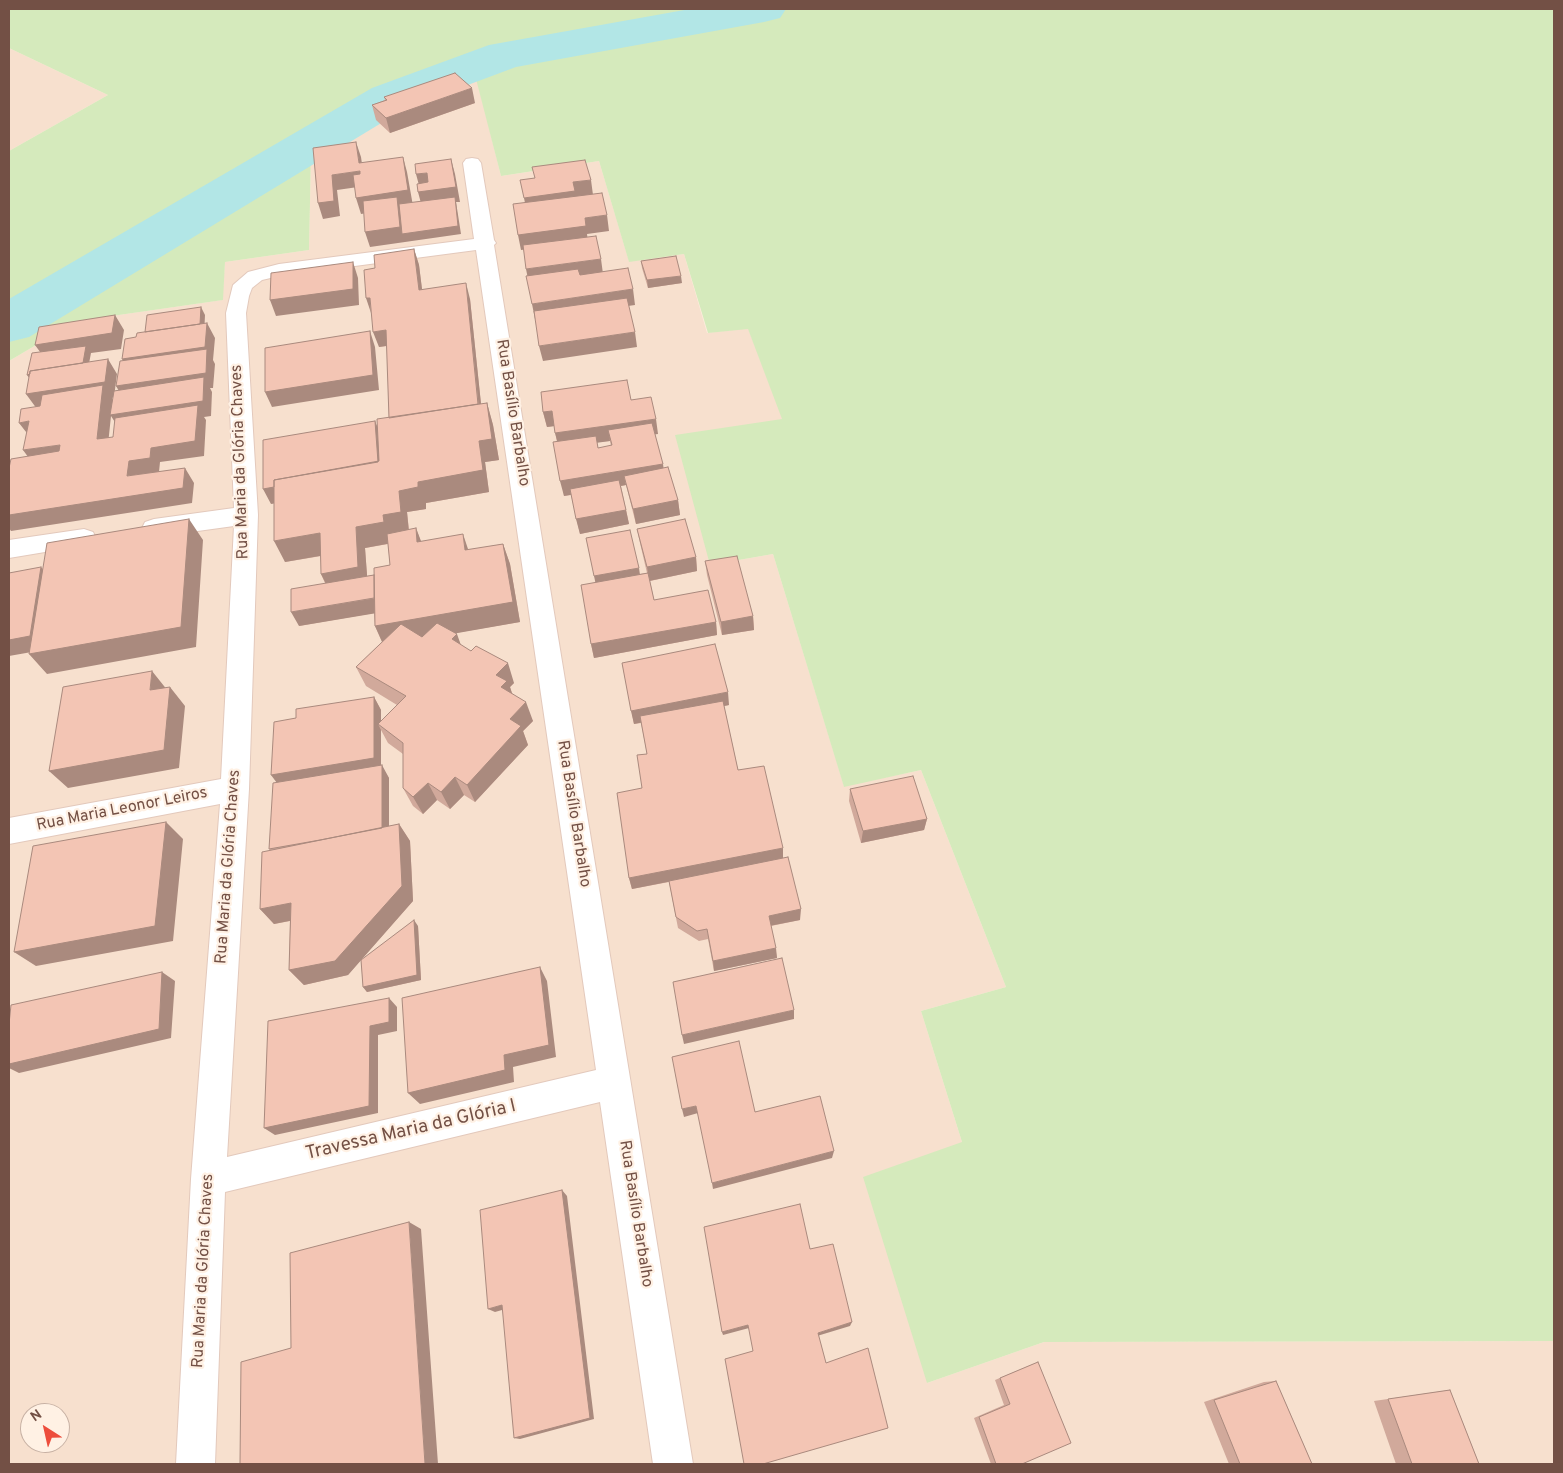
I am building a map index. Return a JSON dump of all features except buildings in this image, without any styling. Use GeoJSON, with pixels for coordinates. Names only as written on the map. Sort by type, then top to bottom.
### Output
{"type":"FeatureCollection","features":[{"type":"Feature","properties":{"kind":"street","name":"Rua Basílio Barbalho"},"geometry":{"type":"LineString","coordinates":[[472,163],[486,243],[673,1464]]}},
{"type":"Feature","properties":{"kind":"street","name":"Rua Maria da Glória Chaves"},"geometry":{"type":"LineString","coordinates":[[195,1464],[208,1179],[235,789],[246,515],[236,313],[239,296],[243,285],[255,276],[301,267],[486,243]]}},
{"type":"Feature","properties":{"kind":"street"},"geometry":{"type":"LineString","coordinates":[[9,549],[246,515]]}},
{"type":"Feature","properties":{"kind":"street","name":"Rua Maria Leonor Leiros"},"geometry":{"type":"LineString","coordinates":[[9,831],[235,789]]}},
{"type":"Feature","properties":{"kind":"street","name":"Travessa Maria da Glória I"},"geometry":{"type":"LineString","coordinates":[[208,1179],[614,1082]]}},
{"type":"Feature","properties":{"kind":"shaded area"},"geometry":{"type":"Polygon","coordinates":[[[9,48],[108,95],[9,151],[9,48]]]}},
{"type":"Feature","properties":{"kind":"shaded area"},"geometry":{"type":"Polygon","coordinates":[[[476,75],[501,176],[599,161],[629,261],[684,254],[707,333],[748,328],[783,419],[710,565],[773,554],[844,786],[921,770],[1006,987],[921,1011],[962,1142],[927,1383],[1044,1342],[1554,1341],[1554,1464],[9,1464],[9,361],[77,321],[222,300],[225,262],[309,250],[311,154],[381,110],[476,75]]]}},
{"type":"Feature","properties":{"kind":"green space"},"geometry":{"type":"Polygon","coordinates":[[[9,9],[1554,9],[1554,1341],[1044,1342],[927,1383],[863,1177],[962,1142],[921,1011],[1006,987],[921,770],[844,787],[773,554],[710,565],[675,435],[782,419],[748,329],[708,333],[684,254],[629,262],[599,161],[501,176],[475,75],[381,110],[311,154],[309,250],[225,262],[223,300],[77,321],[9,361],[9,151],[108,95],[9,48],[9,9]]]}},
{"type":"Feature","properties":{"kind":"waterway"},"geometry":{"type":"LineString","coordinates":[[9,324],[389,98],[505,55],[764,9]]}}]}
